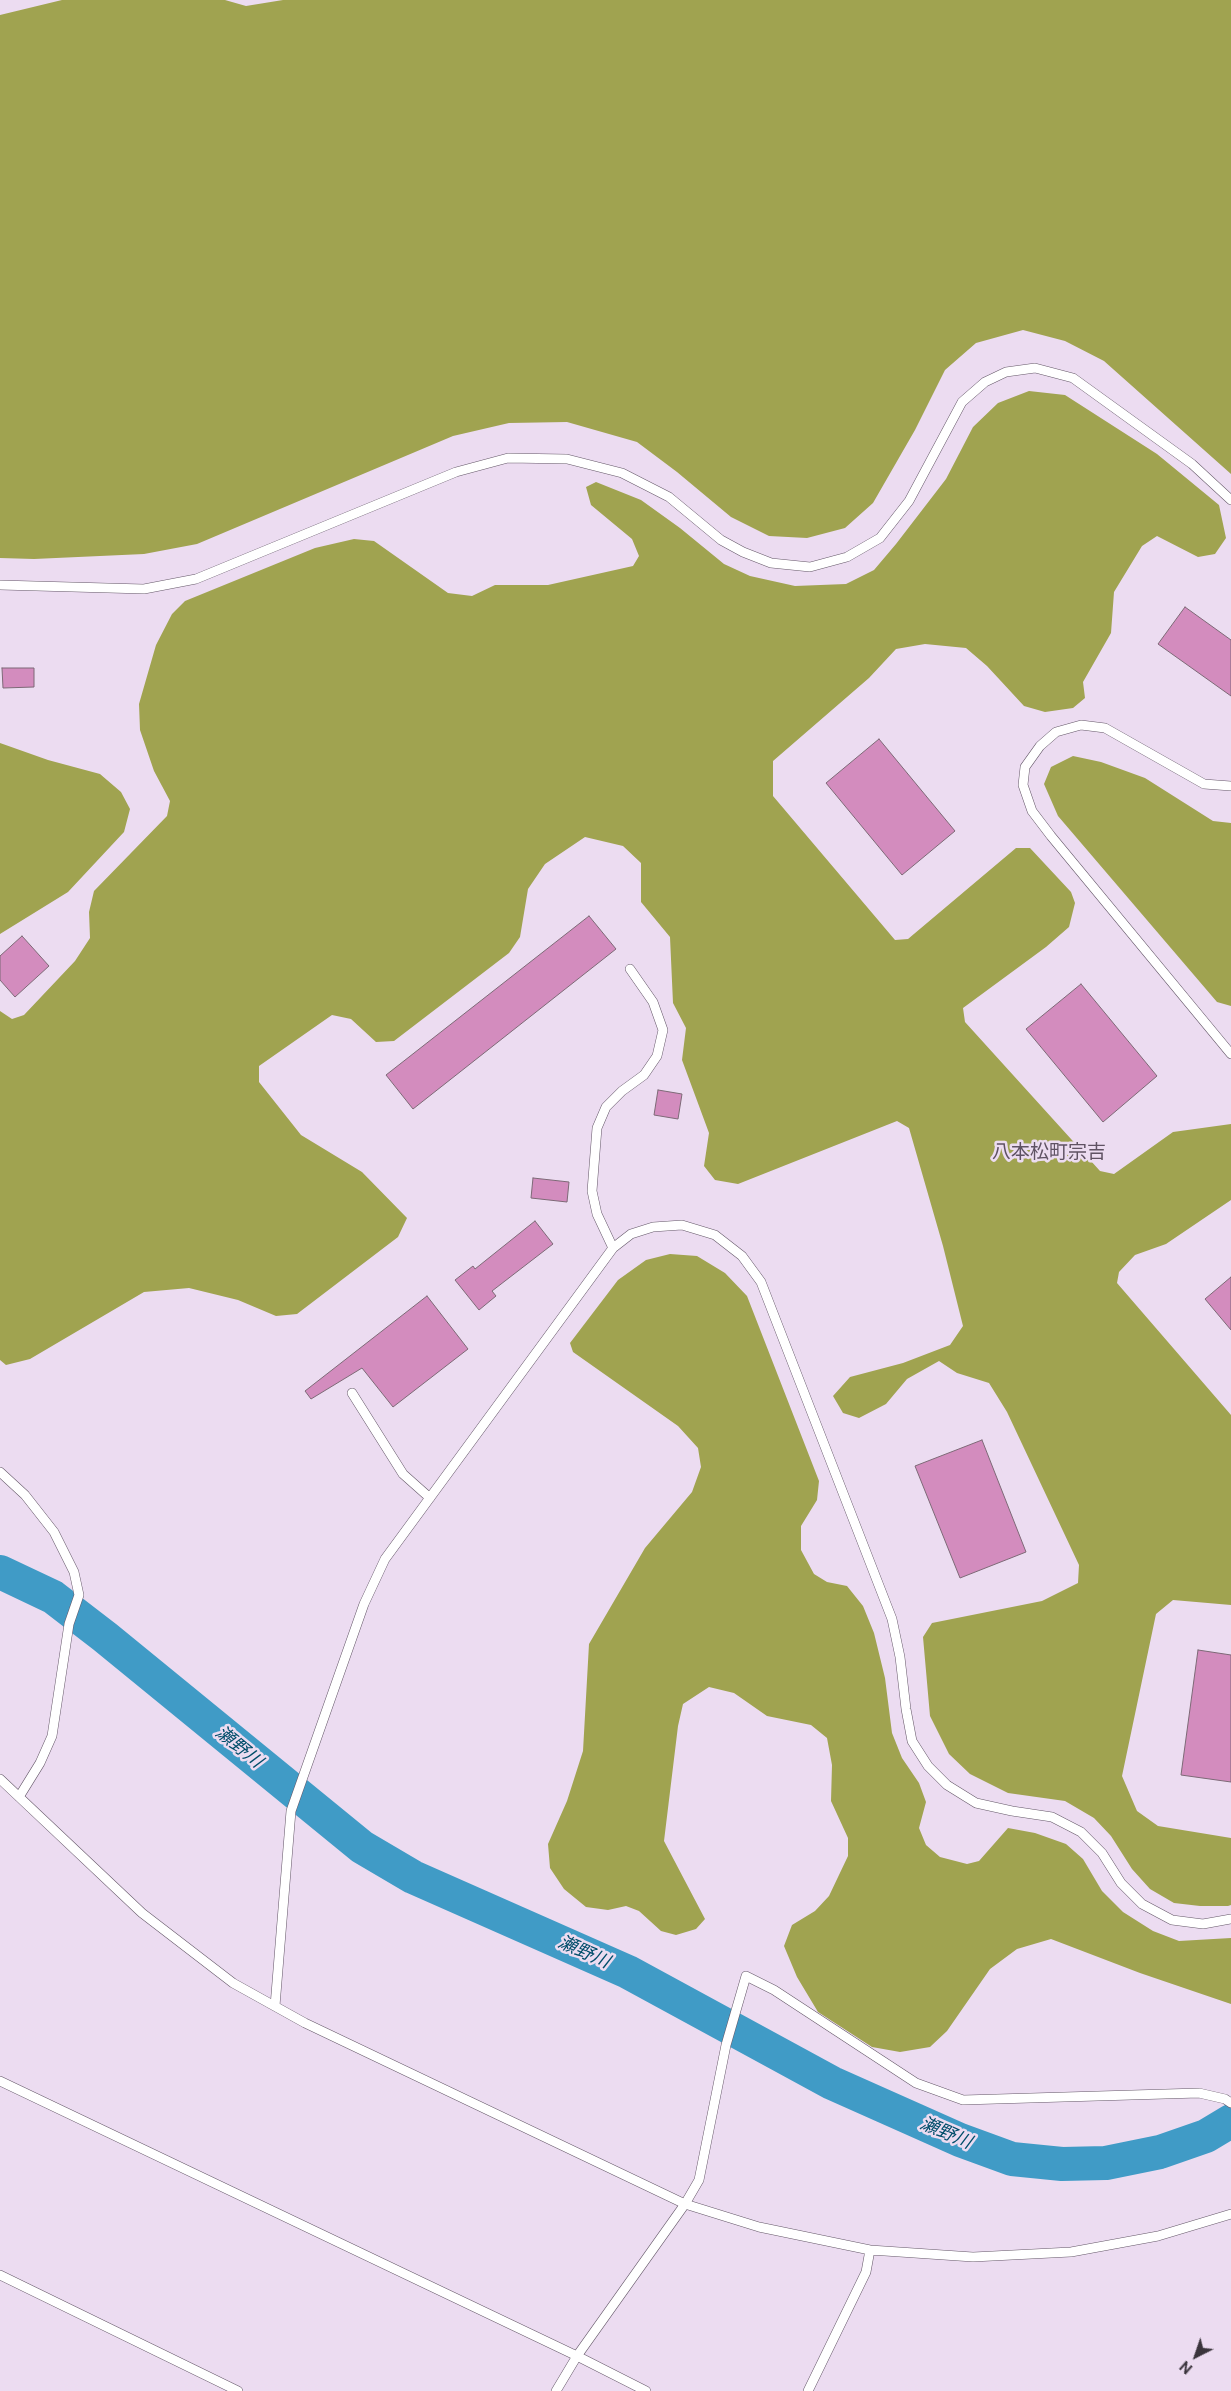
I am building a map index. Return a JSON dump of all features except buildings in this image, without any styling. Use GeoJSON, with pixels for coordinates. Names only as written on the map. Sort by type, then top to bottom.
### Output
{"type":"FeatureCollection","features":[{"type":"Feature","properties":{"kind":"lane"},"geometry":{"type":"LineString","coordinates":[[0,585],[144,589],[196,579],[456,472],[508,458],[567,458],[622,473],[669,497],[721,540],[743,552],[771,563],[810,567],[847,557],[880,538],[909,501],[962,402],[985,382],[1006,372],[1036,368],[1073,378],[1192,464],[1231,500]]}},
{"type":"Feature","properties":{"kind":"lane"},"geometry":{"type":"LineString","coordinates":[[1231,786],[1204,784],[1105,728],[1081,725],[1056,732],[1040,746],[1025,767],[1022,785],[1032,811],[1051,836],[1231,1054]]}},
{"type":"Feature","properties":{"kind":"lane"},"geometry":{"type":"LineString","coordinates":[[613,1248],[598,1214],[592,1191],[597,1128],[606,1107],[644,1075],[658,1056],[663,1030],[653,1002],[630,969]]}},
{"type":"Feature","properties":{"kind":"lane"},"geometry":{"type":"LineString","coordinates":[[275,2006],[290,1811],[300,1780],[324,1722],[364,1604],[386,1559],[613,1248],[631,1234],[653,1226],[682,1225],[715,1235],[742,1256],[761,1282],[892,1620],[900,1657],[912,1741],[928,1766],[946,1785],[976,1803],[1012,1812],[1052,1818],[1081,1832],[1102,1853],[1121,1883],[1142,1904],[1172,1920],[1203,1924],[1231,1919]]}},
{"type":"Feature","properties":{"kind":"lane"},"geometry":{"type":"LineString","coordinates":[[352,1393],[403,1474],[430,1498]]}},
{"type":"Feature","properties":{"kind":"lane"},"geometry":{"type":"LineString","coordinates":[[0,1472],[25,1495],[54,1532],[74,1572],[79,1595],[69,1624],[52,1736],[40,1763],[19,1797]]}},
{"type":"Feature","properties":{"kind":"lane"},"geometry":{"type":"LineString","coordinates":[[0,1779],[142,1913],[233,1983],[443,2090],[685,2204],[758,2227],[870,2250],[973,2258],[1071,2252],[1158,2236],[1231,2214]]}},
{"type":"Feature","properties":{"kind":"lane"},"geometry":{"type":"LineString","coordinates":[[556,2391],[577,2356],[685,2204],[699,2180],[726,2045],[746,1976],[774,1990],[916,2083],[963,2100],[1199,2093],[1225,2098],[1231,2103]]}},
{"type":"Feature","properties":{"kind":"lane"},"geometry":{"type":"LineString","coordinates":[[0,2081],[577,2356],[646,2391]]}},
{"type":"Feature","properties":{"kind":"lane"},"geometry":{"type":"LineString","coordinates":[[808,2391],[866,2272],[870,2250]]}},
{"type":"Feature","properties":{"kind":"lane"},"geometry":{"type":"LineString","coordinates":[[0,2276],[238,2391]]}},
{"type":"Feature","properties":{"kind":"green space"},"geometry":{"type":"Polygon","coordinates":[[[62,0],[225,0],[246,6],[283,0],[1231,0],[1231,474],[1104,361],[1065,341],[1023,330],[976,343],[945,370],[915,430],[873,503],[845,528],[807,538],[769,536],[731,517],[637,442],[567,422],[509,423],[453,436],[197,544],[144,554],[34,559],[0,558],[0,15],[62,0]]]}},
{"type":"Feature","properties":{"kind":"green space"},"geometry":{"type":"Polygon","coordinates":[[[1029,391],[1065,395],[1157,454],[1219,505],[1226,538],[1215,554],[1198,557],[1157,536],[1142,546],[1114,592],[1111,633],[1083,682],[1085,698],[1073,708],[1045,712],[1024,706],[987,666],[966,648],[925,644],[896,649],[869,678],[773,761],[773,796],[895,940],[908,939],[1016,848],[1030,848],[1071,892],[1075,903],[1069,927],[1046,947],[963,1008],[965,1022],[1100,1171],[1114,1174],[1173,1132],[1231,1124],[1231,1200],[1166,1244],[1135,1255],[1119,1272],[1117,1283],[1231,1415],[1231,1605],[1173,1600],[1156,1614],[1122,1776],[1137,1811],[1158,1826],[1231,1838],[1231,1905],[1228,1906],[1200,1906],[1174,1903],[1150,1889],[1132,1869],[1111,1836],[1094,1818],[1065,1801],[1008,1793],[970,1774],[949,1754],[930,1716],[923,1637],[932,1623],[1042,1601],[1078,1583],[1079,1565],[1007,1412],[989,1383],[957,1373],[939,1361],[907,1379],[886,1404],[859,1418],[843,1413],[833,1396],[850,1377],[903,1363],[950,1345],[963,1326],[943,1246],[909,1128],[897,1121],[738,1184],[715,1180],[704,1166],[709,1133],[682,1060],[686,1028],[673,1003],[670,937],[641,902],[641,863],[623,846],[585,837],[545,864],[528,889],[520,937],[509,953],[394,1041],[376,1042],[351,1019],[332,1015],[259,1066],[259,1082],[301,1135],[362,1172],[407,1218],[398,1237],[297,1314],[276,1316],[238,1300],[189,1288],[144,1292],[30,1359],[6,1365],[0,1360],[0,1011],[12,1019],[24,1015],[75,961],[90,938],[89,912],[94,891],[167,816],[170,801],[154,771],[140,730],[139,704],[156,645],[172,614],[185,601],[315,548],[354,539],[374,541],[448,593],[472,596],[495,585],[548,585],[633,566],[639,556],[632,539],[591,505],[586,487],[596,482],[641,500],[680,528],[724,564],[750,576],[795,586],[846,584],[874,570],[896,544],[946,479],[973,427],[998,403],[1029,391]]]}},
{"type":"Feature","properties":{"kind":"green space"},"geometry":{"type":"Polygon","coordinates":[[[0,743],[48,760],[100,774],[121,792],[130,809],[124,832],[68,892],[0,934],[0,743]]]}},
{"type":"Feature","properties":{"kind":"green space"},"geometry":{"type":"Polygon","coordinates":[[[1073,756],[1101,762],[1145,778],[1213,821],[1231,823],[1231,1006],[1217,1002],[1058,816],[1044,784],[1051,767],[1073,756]]]}},
{"type":"Feature","properties":{"kind":"green space"},"geometry":{"type":"Polygon","coordinates":[[[670,1254],[697,1256],[725,1273],[747,1296],[819,1481],[817,1500],[801,1526],[801,1550],[814,1574],[827,1582],[847,1586],[863,1606],[874,1633],[885,1678],[892,1733],[902,1758],[919,1783],[926,1802],[919,1828],[926,1845],[940,1857],[967,1864],[979,1861],[1008,1828],[1035,1833],[1066,1844],[1083,1859],[1102,1891],[1123,1912],[1153,1931],[1179,1941],[1231,1938],[1231,2004],[1140,1973],[1051,1939],[1017,1949],[990,1969],[947,2031],[930,2047],[900,2052],[872,2047],[818,2012],[797,1977],[784,1946],[792,1925],[815,1911],[829,1896],[848,1856],[848,1838],[831,1801],[832,1765],[827,1738],[811,1725],[767,1716],[734,1693],[709,1687],[683,1704],[678,1726],[664,1841],[705,1919],[696,1929],[676,1935],[661,1931],[639,1911],[626,1906],[608,1910],[586,1907],[564,1889],[550,1868],[548,1844],[567,1801],[583,1751],[589,1644],[645,1548],[692,1492],[701,1467],[698,1448],[678,1426],[573,1352],[570,1343],[618,1280],[646,1260],[670,1254]]]}},
{"type":"Feature","properties":{"kind":"waterway","name":"瀬野川"},"geometry":{"type":"LineString","coordinates":[[0,1572],[53,1597],[105,1637],[362,1847],[413,1877],[628,1972],[832,2083],[960,2140],[1012,2159],[1062,2164],[1106,2163],[1160,2152],[1206,2136],[1231,2121]]}},
{"type":"Feature","properties":{"kind":"district","name":"八本松町宗吉"},"geometry":{"type":"Point","coordinates":[1049,1152]}}]}
